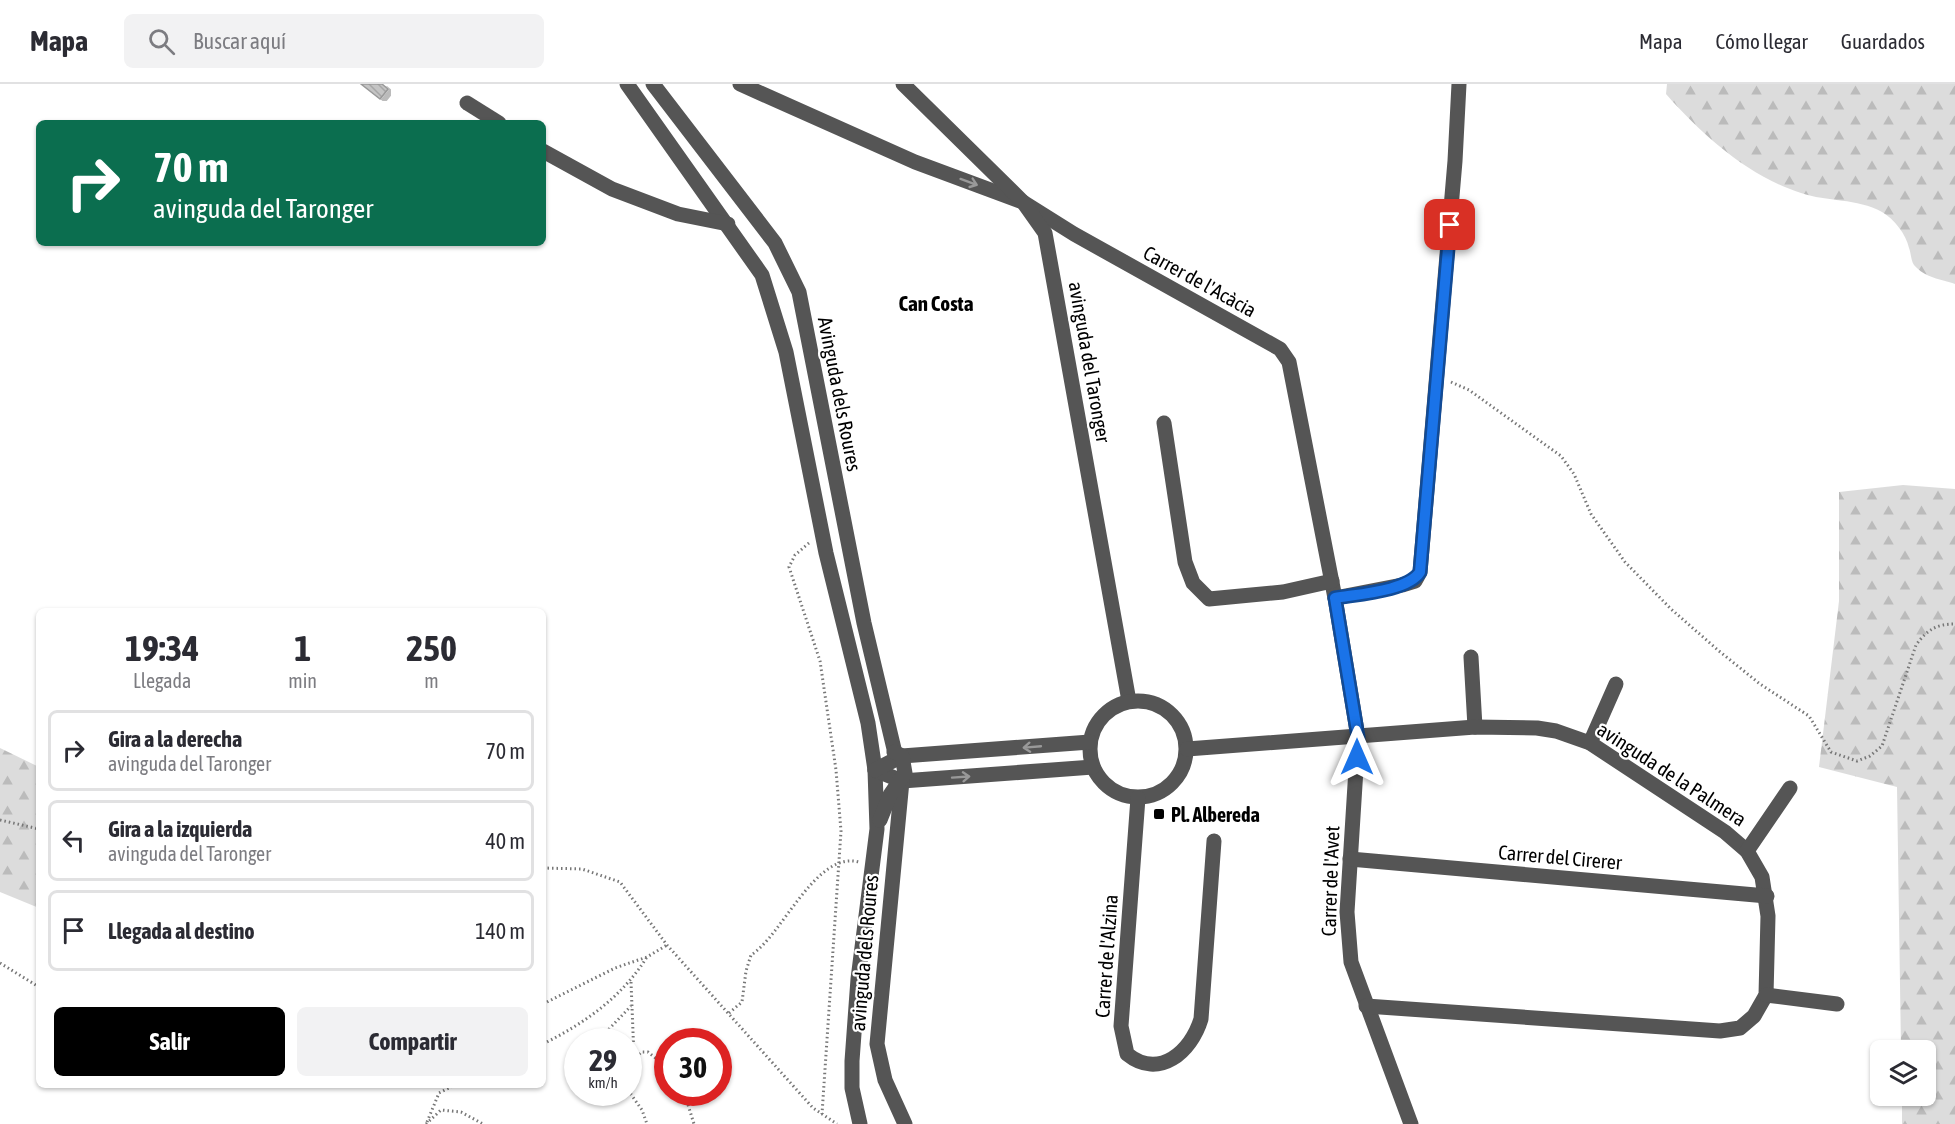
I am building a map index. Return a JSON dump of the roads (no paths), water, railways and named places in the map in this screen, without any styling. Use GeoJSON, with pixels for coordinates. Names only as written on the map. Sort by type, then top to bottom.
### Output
{"type":"FeatureCollection","features":[{"type":"Feature","properties":{"kind":"street"},"geometry":{"type":"LineString","coordinates":[[627,84],[762,275],[778,320],[822,537],[868,723],[875,770],[877,829],[858,979],[852,1061],[852,1088],[860,1124]]}},
{"type":"Feature","properties":{"kind":"street","name":"Carrer de l'Acàcia"},"geometry":{"type":"LineString","coordinates":[[740,84],[915,162],[1023,202],[1074,234],[1280,349],[1289,362],[1294,380],[1332,581],[1358,737]]}},
{"type":"Feature","properties":{"kind":"street","name":"avinguda del Taronger"},"geometry":{"type":"LineString","coordinates":[[903,84],[1023,202],[1045,233],[1129,701]]}},
{"type":"Feature","properties":{"kind":"street"},"geometry":{"type":"LineString","coordinates":[[1335,598],[1402,585],[1415,581],[1420,572],[1438,377],[1459,84]]}},
{"type":"Feature","properties":{"kind":"street","name":"Avinguda dels Roures"},"geometry":{"type":"LineString","coordinates":[[658,86],[776,243],[798,292],[864,623],[899,754],[906,769],[902,781]]}},
{"type":"Feature","properties":{"kind":"street"},"geometry":{"type":"LineString","coordinates":[[467,102],[494,120]]}},
{"type":"Feature","properties":{"kind":"street"},"geometry":{"type":"LineString","coordinates":[[546,153],[612,189],[678,214],[728,224]]}},
{"type":"Feature","properties":{"kind":"street"},"geometry":{"type":"LineString","coordinates":[[1164,423],[1185,562],[1193,583],[1209,599],[1283,592],[1332,581]]}},
{"type":"Feature","properties":{"kind":"street"},"geometry":{"type":"LineString","coordinates":[[1471,657],[1475,727]]}},
{"type":"Feature","properties":{"kind":"street"},"geometry":{"type":"LineString","coordinates":[[1590,743],[1616,684]]}},
{"type":"Feature","properties":{"kind":"street"},"geometry":{"type":"LineString","coordinates":[[1129,701],[1155,703],[1168,711],[1182,728],[1187,749],[1184,765],[1177,778],[1165,789],[1138,798],[1109,788],[1093,767],[1090,742],[1096,725],[1104,715],[1114,707],[1129,701]]}},
{"type":"Feature","properties":{"kind":"street"},"geometry":{"type":"LineString","coordinates":[[868,723],[899,754]]}},
{"type":"Feature","properties":{"kind":"street","name":"avinguda de la Palmera"},"geometry":{"type":"LineString","coordinates":[[1187,749],[1475,727],[1537,728],[1556,731],[1590,743],[1725,832],[1747,850],[1762,878],[1767,896],[1766,995]]}},
{"type":"Feature","properties":{"kind":"street","name":"Carrer de l'Avet"},"geometry":{"type":"LineString","coordinates":[[1358,737],[1350,859],[1348,939],[1352,962],[1366,1005],[1411,1124]]}},
{"type":"Feature","properties":{"kind":"street"},"geometry":{"type":"LineString","coordinates":[[875,770],[899,754],[1090,742]]}},
{"type":"Feature","properties":{"kind":"street"},"geometry":{"type":"LineString","coordinates":[[875,770],[902,781],[1093,767]]}},
{"type":"Feature","properties":{"kind":"street"},"geometry":{"type":"LineString","coordinates":[[877,829],[890,795],[902,781]]}},
{"type":"Feature","properties":{"kind":"street","name":"avinguda dels Roures"},"geometry":{"type":"LineString","coordinates":[[902,781],[877,1044],[885,1080],[905,1124]]}},
{"type":"Feature","properties":{"kind":"street"},"geometry":{"type":"LineString","coordinates":[[1747,850],[1790,788]]}},
{"type":"Feature","properties":{"kind":"street","name":"Carrer de l'Alzina"},"geometry":{"type":"LineString","coordinates":[[1138,798],[1121,1026],[1127,1054],[1137,1062],[1150,1065],[1172,1058],[1191,1044],[1197,1032],[1201,1019],[1214,841]]}},
{"type":"Feature","properties":{"kind":"street","name":"Carrer del Cirerer"},"geometry":{"type":"LineString","coordinates":[[1350,859],[1767,896]]}},
{"type":"Feature","properties":{"kind":"street"},"geometry":{"type":"LineString","coordinates":[[1366,1005],[1720,1031],[1740,1028],[1754,1016],[1766,995],[1837,1004]]}},
{"type":"Feature","properties":{"kind":"place","name":"Pl. Albereda"},"geometry":{"type":"Point","coordinates":[1159,814]}},
{"type":"Feature","properties":{"kind":"district","name":"Can Costa"},"geometry":{"type":"Point","coordinates":[936,303]}}]}
